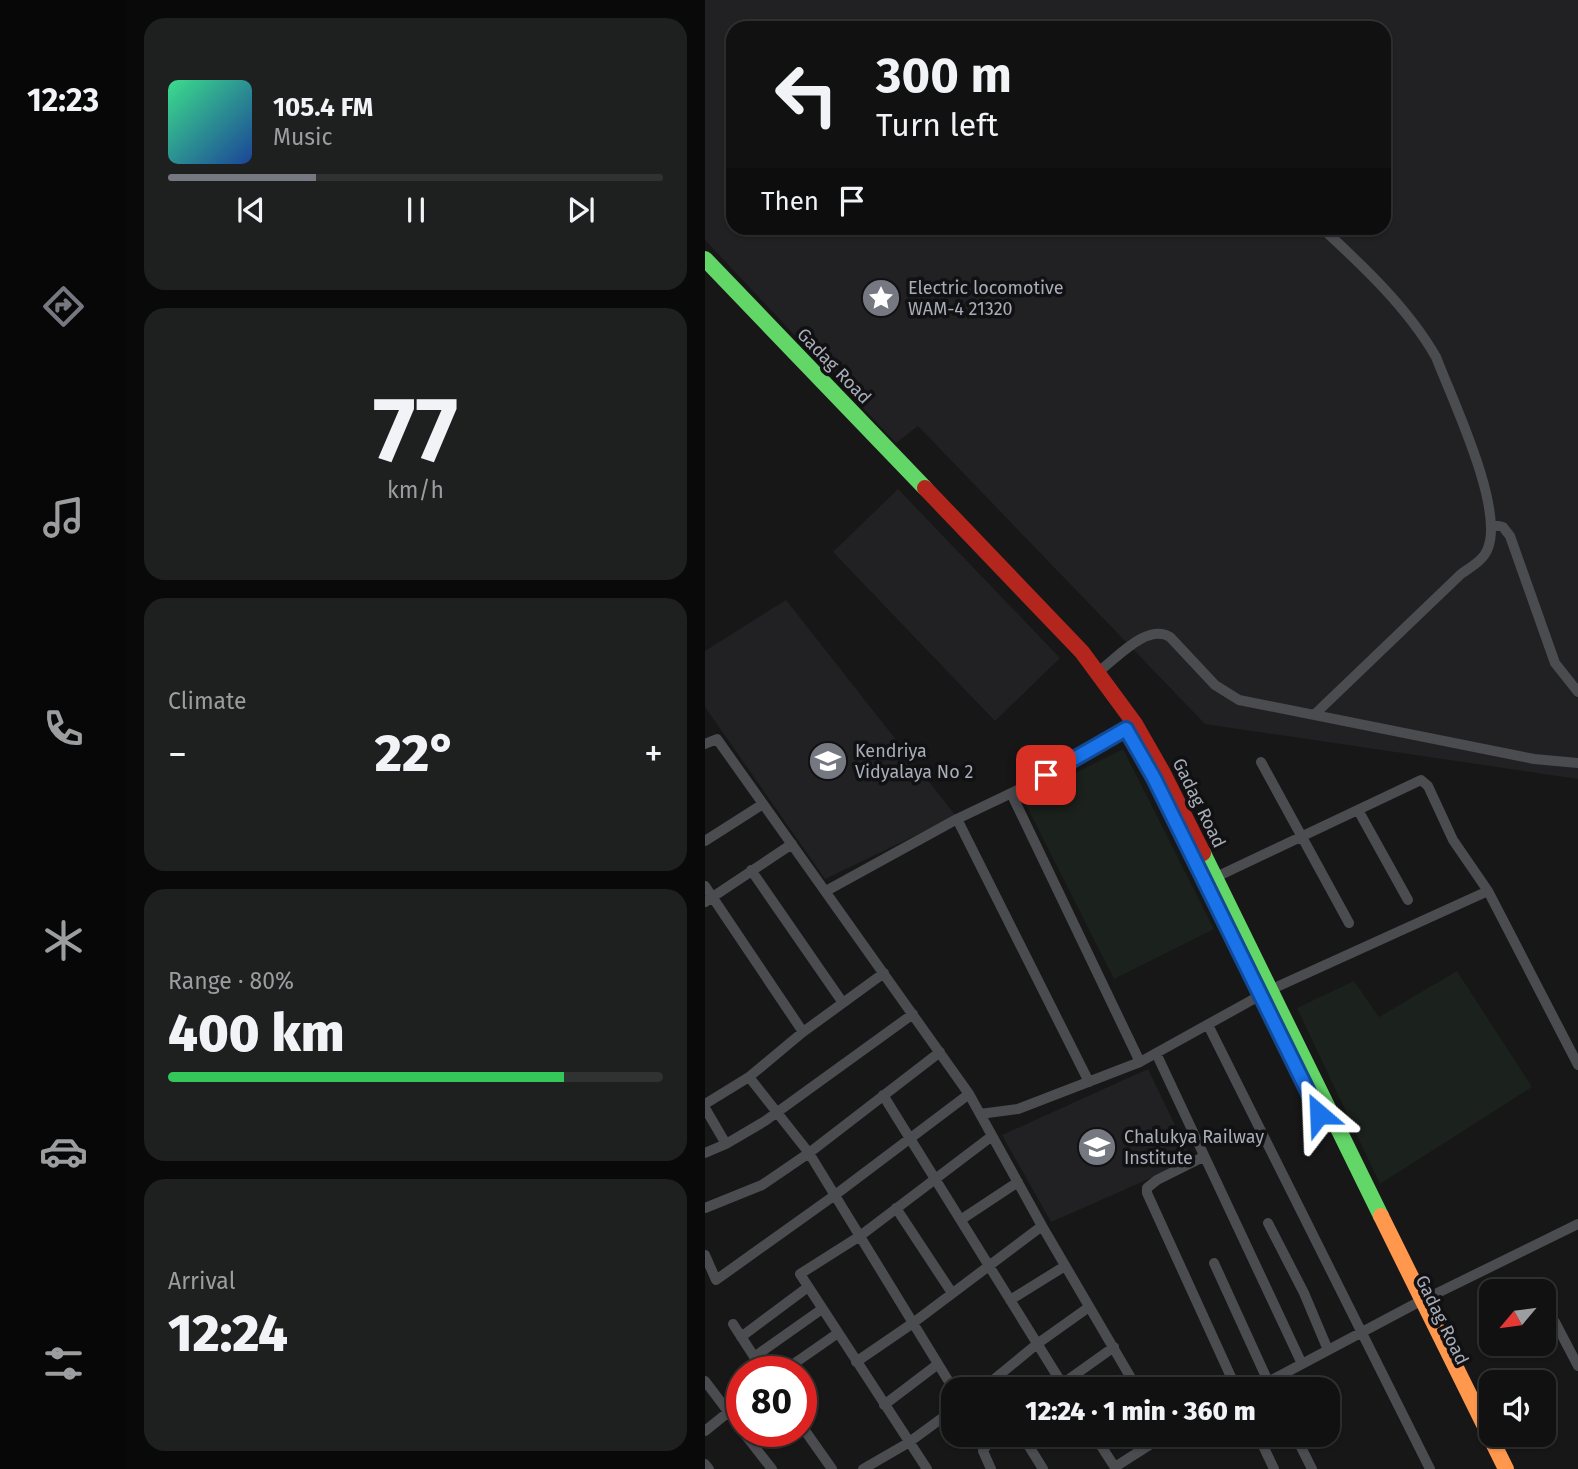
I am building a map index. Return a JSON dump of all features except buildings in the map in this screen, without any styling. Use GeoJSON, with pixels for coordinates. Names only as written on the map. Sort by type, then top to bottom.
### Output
{"type":"FeatureCollection","features":[{"type":"Feature","properties":{"kind":"highway","name":"Gadag Road"},"geometry":{"type":"LineString","coordinates":[[705,260],[1063,630],[1098,672],[1135,724],[1163,773],[1265,992]]}},
{"type":"Feature","properties":{"kind":"highway","name":"Gadag Road"},"geometry":{"type":"LineString","coordinates":[[705,274],[1065,647],[1126,729],[1265,992],[1418,1303],[1495,1469]]}},
{"type":"Feature","properties":{"kind":"highway","name":"Gadag Road"},"geometry":{"type":"LineString","coordinates":[[1418,1303],[1506,1469]]}},
{"type":"Feature","properties":{"kind":"street"},"geometry":{"type":"LineString","coordinates":[[1315,714],[1485,554],[1490,544],[1491,524],[1482,476],[1427,340],[1368,271],[1329,235]]}},
{"type":"Feature","properties":{"kind":"street"},"geometry":{"type":"LineString","coordinates":[[1491,524],[1503,527],[1510,536],[1555,663],[1578,692]]}},
{"type":"Feature","properties":{"kind":"street"},"geometry":{"type":"LineString","coordinates":[[1098,672],[1147,634],[1163,633],[1226,694],[1239,700],[1534,759],[1578,763]]}},
{"type":"Feature","properties":{"kind":"street"},"geometry":{"type":"LineString","coordinates":[[826,891],[1126,729]]}},
{"type":"Feature","properties":{"kind":"street"},"geometry":{"type":"LineString","coordinates":[[705,744],[717,739],[969,1094],[1131,1377]]}},
{"type":"Feature","properties":{"kind":"street"},"geometry":{"type":"LineString","coordinates":[[1261,762],[1349,923]]}},
{"type":"Feature","properties":{"kind":"street"},"geometry":{"type":"LineString","coordinates":[[1214,878],[1414,781],[1425,782],[1453,840],[1488,891],[1578,1065]]}},
{"type":"Feature","properties":{"kind":"street"},"geometry":{"type":"LineString","coordinates":[[1011,793],[1140,1062]]}},
{"type":"Feature","properties":{"kind":"street"},"geometry":{"type":"LineString","coordinates":[[705,841],[763,804]]}},
{"type":"Feature","properties":{"kind":"street"},"geometry":{"type":"LineString","coordinates":[[1358,810],[1408,900]]}},
{"type":"Feature","properties":{"kind":"street"},"geometry":{"type":"LineString","coordinates":[[957,819],[1089,1082]]}},
{"type":"Feature","properties":{"kind":"street"},"geometry":{"type":"LineString","coordinates":[[709,900],[792,844]]}},
{"type":"Feature","properties":{"kind":"street"},"geometry":{"type":"LineString","coordinates":[[751,870],[843,1003]]}},
{"type":"Feature","properties":{"kind":"street"},"geometry":{"type":"LineString","coordinates":[[705,886],[709,900],[803,1032]]}},
{"type":"Feature","properties":{"kind":"street"},"geometry":{"type":"LineString","coordinates":[[980,1114],[1018,1109],[1140,1062],[1265,992],[1488,891]]}},
{"type":"Feature","properties":{"kind":"street"},"geometry":{"type":"LineString","coordinates":[[725,1144],[705,1106],[749,1077],[803,1032],[884,973]]}},
{"type":"Feature","properties":{"kind":"street"},"geometry":{"type":"LineString","coordinates":[[705,1153],[779,1112],[913,1014]]}},
{"type":"Feature","properties":{"kind":"street"},"geometry":{"type":"LineString","coordinates":[[1208,1025],[1430,1469]]}},
{"type":"Feature","properties":{"kind":"street"},"geometry":{"type":"LineString","coordinates":[[705,1208],[762,1185],[809,1153],[939,1052]]}},
{"type":"Feature","properties":{"kind":"street"},"geometry":{"type":"LineString","coordinates":[[1156,1053],[1302,1364]]}},
{"type":"Feature","properties":{"kind":"street"},"geometry":{"type":"LineString","coordinates":[[749,1077],[809,1153],[946,1377]]}},
{"type":"Feature","properties":{"kind":"street"},"geometry":{"type":"LineString","coordinates":[[705,1287],[835,1195],[969,1094]]}},
{"type":"Feature","properties":{"kind":"street"},"geometry":{"type":"LineString","coordinates":[[883,1095],[1058,1377]]}},
{"type":"Feature","properties":{"kind":"street"},"geometry":{"type":"LineString","coordinates":[[927,1469],[800,1274],[860,1236],[992,1136]]}},
{"type":"Feature","properties":{"kind":"street"},"geometry":{"type":"LineString","coordinates":[[1203,1157],[1157,1180],[1147,1188],[1147,1193],[1231,1377]]}},
{"type":"Feature","properties":{"kind":"street"},"geometry":{"type":"LineString","coordinates":[[962,1219],[1018,1182]]}},
{"type":"Feature","properties":{"kind":"street"},"geometry":{"type":"LineString","coordinates":[[896,1208],[952,1293]]}},
{"type":"Feature","properties":{"kind":"street"},"geometry":{"type":"LineString","coordinates":[[1268,1223],[1304,1293],[1328,1350]]}},
{"type":"Feature","properties":{"kind":"street"},"geometry":{"type":"LineString","coordinates":[[1282,1377],[1418,1303],[1578,1224]]}},
{"type":"Feature","properties":{"kind":"street"},"geometry":{"type":"LineString","coordinates":[[856,1362],[913,1323],[1042,1226]]}},
{"type":"Feature","properties":{"kind":"street"},"geometry":{"type":"LineString","coordinates":[[705,1255],[715,1280]]}},
{"type":"Feature","properties":{"kind":"street"},"geometry":{"type":"LineString","coordinates":[[1214,1263],[1266,1377]]}},
{"type":"Feature","properties":{"kind":"street"},"geometry":{"type":"LineString","coordinates":[[1010,1300],[1065,1266]]}},
{"type":"Feature","properties":{"kind":"street"},"geometry":{"type":"LineString","coordinates":[[741,1337],[808,1286]]}},
{"type":"Feature","properties":{"kind":"street"},"geometry":{"type":"LineString","coordinates":[[1000,1377],[1037,1344],[1089,1307]]}},
{"type":"Feature","properties":{"kind":"street"},"geometry":{"type":"LineString","coordinates":[[755,1356],[822,1309]]}},
{"type":"Feature","properties":{"kind":"street"},"geometry":{"type":"LineString","coordinates":[[733,1324],[753,1356]]}},
{"type":"Feature","properties":{"kind":"street"},"geometry":{"type":"LineString","coordinates":[[1556,1326],[1578,1366]]}},
{"type":"Feature","properties":{"kind":"street"},"geometry":{"type":"LineString","coordinates":[[806,1356],[838,1334]]}},
{"type":"Feature","properties":{"kind":"street"},"geometry":{"type":"LineString","coordinates":[[1077,1377],[1114,1348]]}},
{"type":"Feature","properties":{"kind":"street"},"geometry":{"type":"LineString","coordinates":[[884,1405],[938,1364]]}},
{"type":"Feature","properties":{"kind":"street"},"geometry":{"type":"LineString","coordinates":[[705,1381],[726,1409]]}},
{"type":"Feature","properties":{"kind":"street"},"geometry":{"type":"LineString","coordinates":[[705,1431],[726,1414]]}},
{"type":"Feature","properties":{"kind":"street"},"geometry":{"type":"LineString","coordinates":[[863,1469],[908,1443],[941,1419]]}},
{"type":"Feature","properties":{"kind":"street"},"geometry":{"type":"LineString","coordinates":[[755,1447],[772,1469]]}},
{"type":"Feature","properties":{"kind":"street"},"geometry":{"type":"LineString","coordinates":[[816,1447],[832,1469]]}},
{"type":"Feature","properties":{"kind":"street"},"geometry":{"type":"LineString","coordinates":[[986,1447],[983,1451],[991,1469]]}},
{"type":"Feature","properties":{"kind":"street"},"geometry":{"type":"LineString","coordinates":[[1029,1447],[1043,1469]]}},
{"type":"Feature","properties":{"kind":"street"},"geometry":{"type":"LineString","coordinates":[[1102,1447],[1115,1468],[1147,1447]]}},
{"type":"Feature","properties":{"kind":"street"},"geometry":{"type":"LineString","coordinates":[[1264,1447],[1274,1469]]}},
{"type":"Feature","properties":{"kind":"street"},"geometry":{"type":"LineString","coordinates":[[1301,1447],[1312,1469]]}},
{"type":"Feature","properties":{"kind":"street"},"geometry":{"type":"LineString","coordinates":[[705,1464],[709,1469]]}},
{"type":"Feature","properties":{"kind":"shaded area"},"geometry":{"type":"Polygon","coordinates":[[[705,0],[1578,0],[1578,779],[1205,724],[918,426],[896,443],[705,240],[705,0]]]}},
{"type":"Feature","properties":{"kind":"shaded area"},"geometry":{"type":"Polygon","coordinates":[[[898,489],[1060,658],[995,721],[833,552],[898,489]]]}},
{"type":"Feature","properties":{"kind":"shaded area","name":"Kendriya Vidyalaya No 2"},"geometry":{"type":"Polygon","coordinates":[[[786,600],[956,816],[825,879],[705,707],[705,651],[786,600]]]}},
{"type":"Feature","properties":{"kind":"shaded area"},"geometry":{"type":"Polygon","coordinates":[[[1123,749],[1214,929],[1114,979],[1023,799],[1123,749]]]}},
{"type":"Feature","properties":{"kind":"shaded area"},"geometry":{"type":"Polygon","coordinates":[[[1457,971],[1532,1087],[1380,1184],[1297,1008],[1354,981],[1379,1017],[1457,971]]]}},
{"type":"Feature","properties":{"kind":"shaded area","name":"Chalukya Railway Institute"},"geometry":{"type":"Polygon","coordinates":[[[1148,1069],[1192,1160],[1051,1222],[1002,1135],[1148,1069]]]}},
{"type":"Feature","properties":{"kind":"traffic: fast"},"geometry":{"type":"LineString","coordinates":[[705,259],[925,488]]}},
{"type":"Feature","properties":{"kind":"traffic: fast"},"geometry":{"type":"LineString","coordinates":[[1203,853],[1381,1216]]}},
{"type":"Feature","properties":{"kind":"traffic: slow"},"geometry":{"type":"LineString","coordinates":[[1381,1216],[1506,1469]]}},
{"type":"Feature","properties":{"kind":"traffic: jam"},"geometry":{"type":"LineString","coordinates":[[925,488],[1082,652],[1135,724],[1203,853]]}},
{"type":"Feature","properties":{"kind":"place","name":"Electric locomotive WAM-4 21320"},"geometry":{"type":"Point","coordinates":[881,298]}},
{"type":"Feature","properties":{"kind":"place","name":"Kendriya Vidyalaya No 2"},"geometry":{"type":"Point","coordinates":[828,761]}},
{"type":"Feature","properties":{"kind":"place","name":"Chalukya Railway Institute"},"geometry":{"type":"Point","coordinates":[1097,1147]}},
{"type":"Feature","properties":{"kind":"route"},"geometry":{"type":"LineString","coordinates":[[1046,775],[1126,729],[1154,778],[1319,1114]]}}]}
